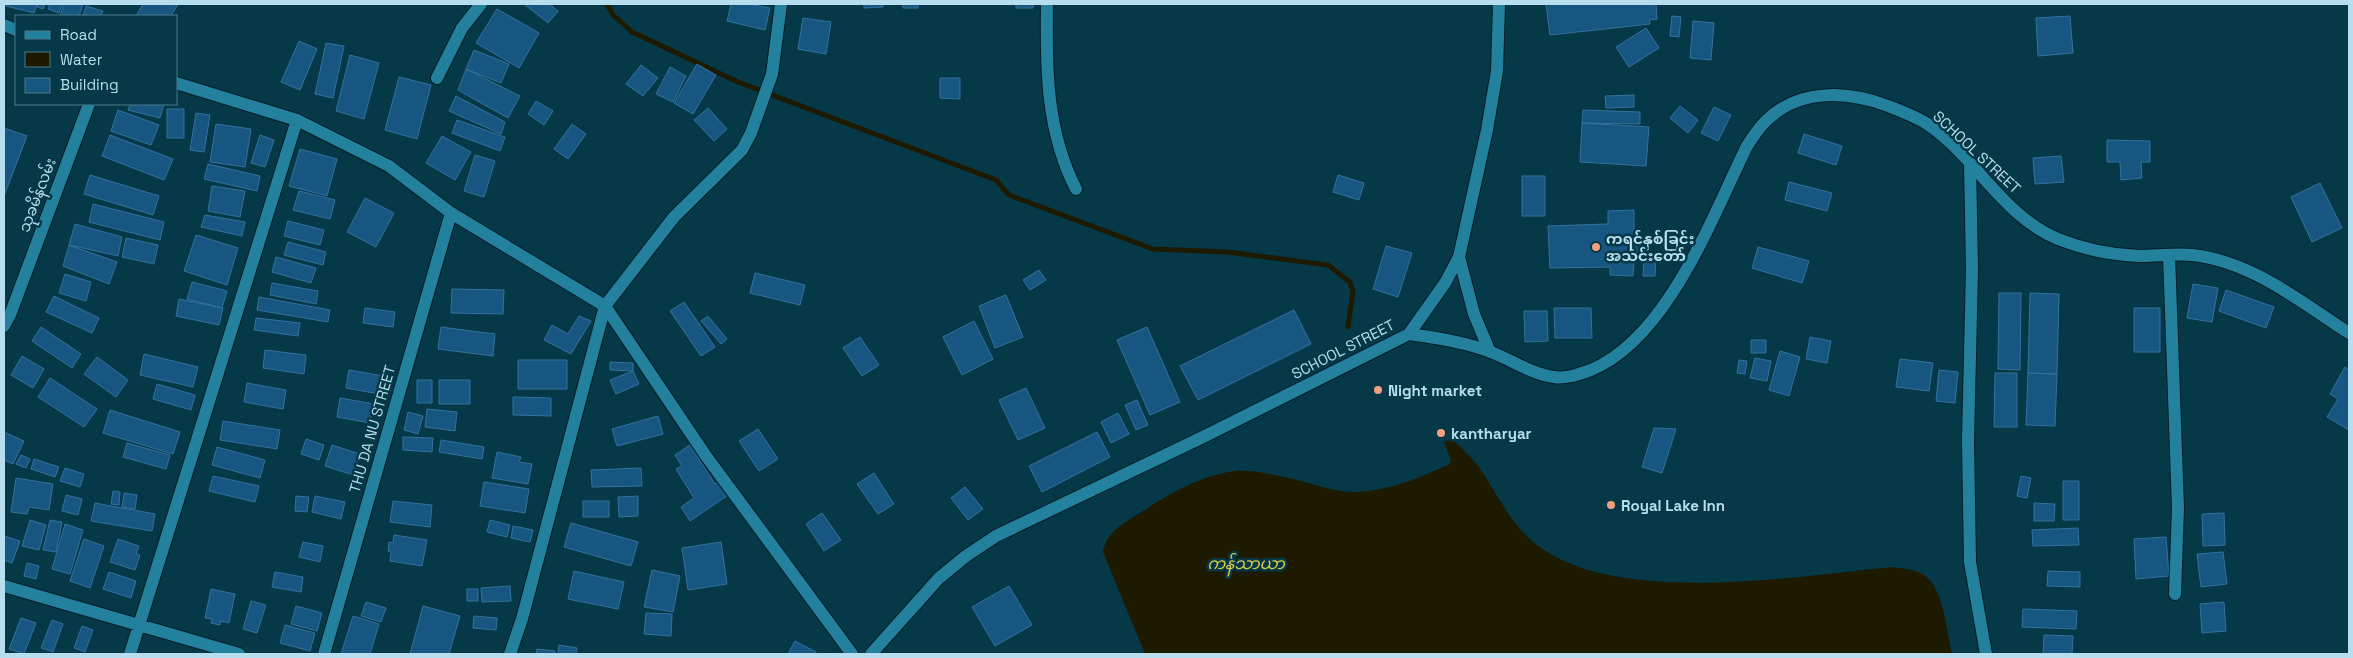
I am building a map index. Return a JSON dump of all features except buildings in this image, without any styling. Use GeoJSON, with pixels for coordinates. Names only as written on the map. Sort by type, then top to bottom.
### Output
{"type":"FeatureCollection","features":[{"type":"Feature","properties":{"kind":"street"},"geometry":{"type":"LineString","coordinates":[[437,78],[462,28],[481,4]]}},
{"type":"Feature","properties":{"kind":"street"},"geometry":{"type":"LineString","coordinates":[[510,654],[524,610],[605,306],[674,217],[742,150],[758,114],[772,74],[781,4]]}},
{"type":"Feature","properties":{"kind":"street"},"geometry":{"type":"LineString","coordinates":[[1048,4],[1046,68],[1056,136],[1066,169],[1076,189]]}},
{"type":"Feature","properties":{"kind":"street"},"geometry":{"type":"LineString","coordinates":[[1409,334],[1445,283],[1460,256],[1487,130],[1495,81],[1499,39],[1499,4]]}},
{"type":"Feature","properties":{"kind":"street"},"geometry":{"type":"LineString","coordinates":[[178,84],[297,120],[389,166],[451,213],[605,306],[706,456],[852,654]]}},
{"type":"Feature","properties":{"kind":"street","name":"SCHOOL STREET"},"geometry":{"type":"LineString","coordinates":[[871,654],[939,578],[966,556],[996,536],[1409,334],[1447,340],[1490,352],[1539,373],[1554,377],[1569,377],[1602,365],[1629,346],[1664,305],[1677,285],[1746,146],[1768,119],[1786,106],[1823,94],[1847,94],[1878,102],[1929,125],[1970,163],[1993,191],[2034,226],[2057,238],[2079,247],[2114,253],[2137,256],[2192,255],[2221,261],[2248,271],[2273,284],[2349,333]]}},
{"type":"Feature","properties":{"kind":"street","name":"သုခမိန်လမ်း"},"geometry":{"type":"LineString","coordinates":[[4,326],[10,316],[89,105]]}},
{"type":"Feature","properties":{"kind":"street"},"geometry":{"type":"LineString","coordinates":[[130,654],[297,120]]}},
{"type":"Feature","properties":{"kind":"street"},"geometry":{"type":"LineString","coordinates":[[1970,163],[1972,269],[1968,441],[1970,562],[1986,654]]}},
{"type":"Feature","properties":{"kind":"street","name":"THU DA NU STREET"},"geometry":{"type":"LineString","coordinates":[[324,654],[451,213]]}},
{"type":"Feature","properties":{"kind":"street"},"geometry":{"type":"LineString","coordinates":[[2169,255],[2178,508],[2176,594]]}},
{"type":"Feature","properties":{"kind":"street"},"geometry":{"type":"LineString","coordinates":[[1460,256],[1474,314],[1490,352]]}},
{"type":"Feature","properties":{"kind":"street"},"geometry":{"type":"LineString","coordinates":[[5,591],[239,654]]}},
{"type":"Feature","properties":{"kind":"water","name":"ကန်သာယာ"},"geometry":{"type":"Polygon","coordinates":[[[1452,439],[1478,466],[1511,518],[1527,537],[1537,545],[1572,564],[1613,576],[1660,582],[1709,583],[1808,576],[1893,567],[1913,570],[1924,575],[1936,589],[1943,611],[1952,654],[1145,654],[1103,552],[1105,544],[1118,527],[1188,485],[1212,476],[1237,471],[1272,474],[1345,492],[1378,490],[1390,487],[1450,464],[1451,460],[1444,442],[1452,439]]]}},
{"type":"Feature","properties":{"kind":"waterway"},"geometry":{"type":"LineString","coordinates":[[607,4],[613,15],[632,32],[738,82],[996,180],[1009,195],[1153,249],[1227,252],[1328,265],[1350,282],[1353,292],[1348,327]]}},
{"type":"Feature","properties":{"kind":"place","name":"ကရင်နှစ်ခြင်း အသင်းတော်"},"geometry":{"type":"Point","coordinates":[1596,247]}},
{"type":"Feature","properties":{"kind":"place","name":"Night market"},"geometry":{"type":"Point","coordinates":[1378,390]}},
{"type":"Feature","properties":{"kind":"place","name":"kantharyar"},"geometry":{"type":"Point","coordinates":[1441,433]}},
{"type":"Feature","properties":{"kind":"place","name":"Royal Lake Inn"},"geometry":{"type":"Point","coordinates":[1611,505]}}]}
